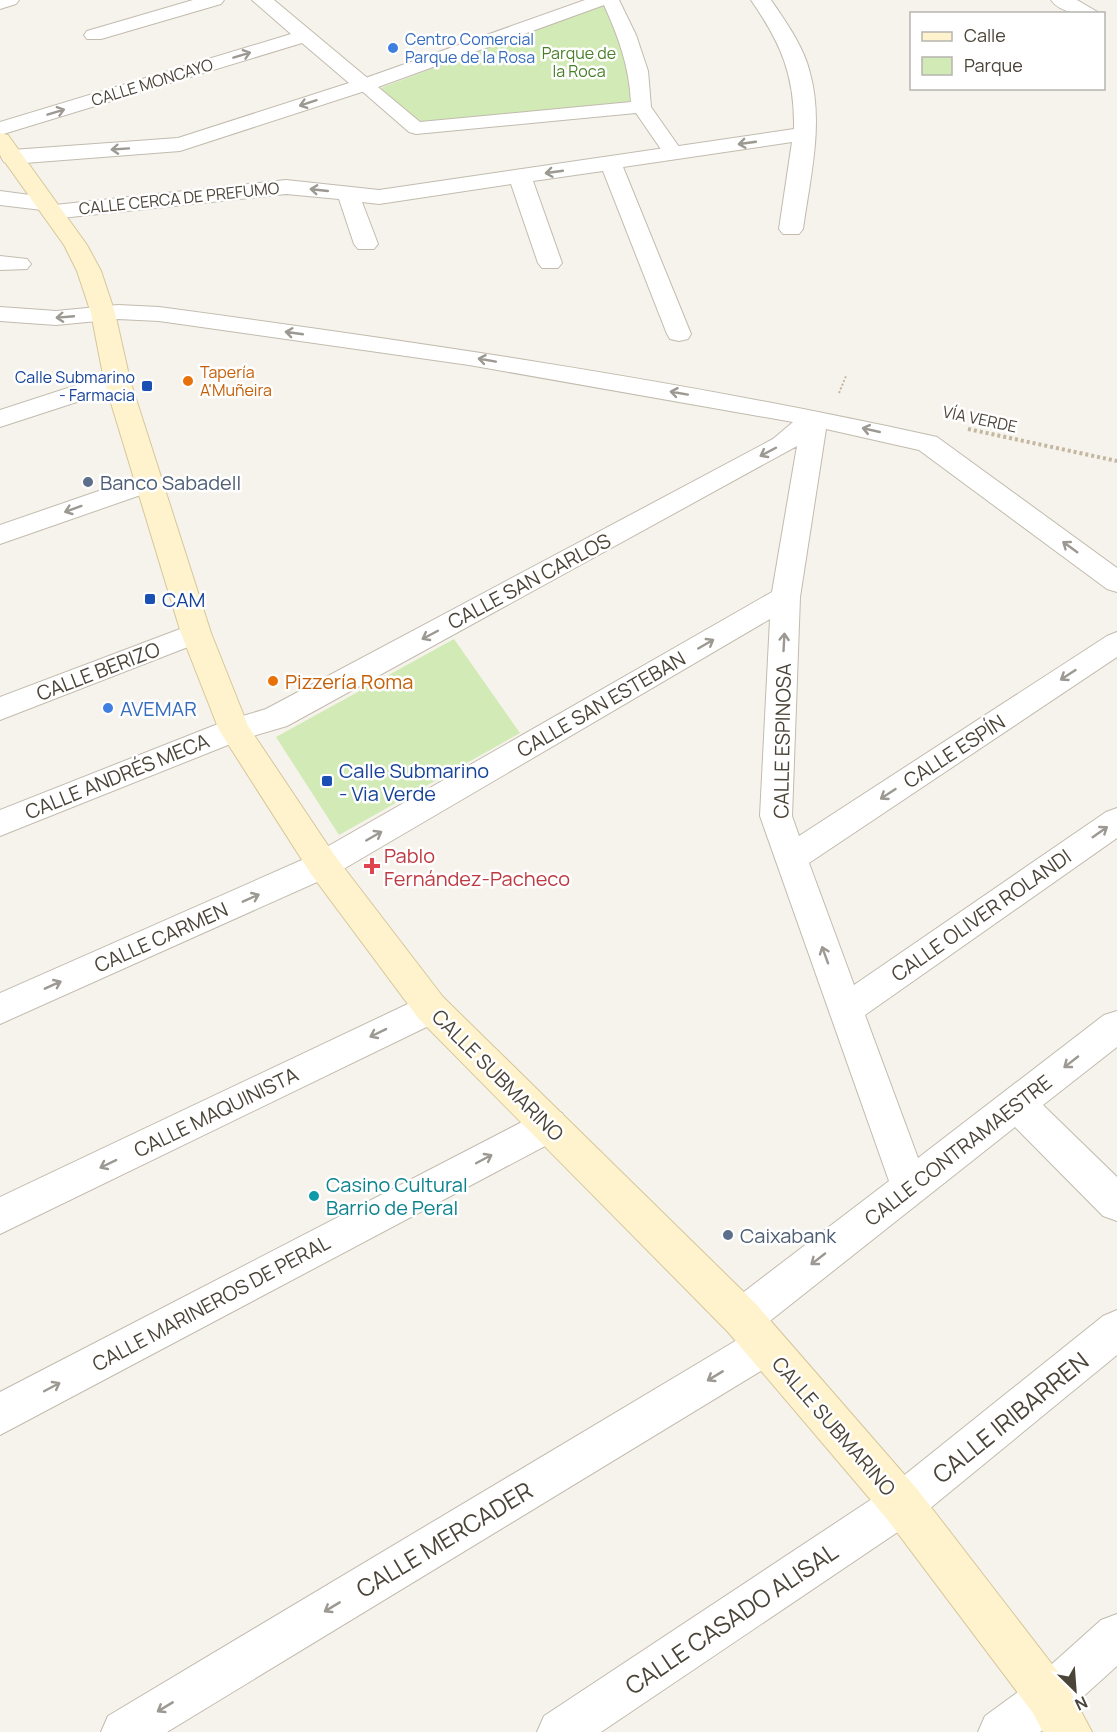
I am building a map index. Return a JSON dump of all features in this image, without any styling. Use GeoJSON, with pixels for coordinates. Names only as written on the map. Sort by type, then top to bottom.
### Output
{"type":"FeatureCollection","features":[{"type":"Feature","properties":{"kind":"main road","name":"CALLE SUBMARINO"},"geometry":{"type":"LineString","coordinates":[[6,148],[48,207],[89,271],[103,313],[117,380],[147,483],[196,633],[234,730],[323,865],[431,1008],[753,1332],[902,1504],[1059,1714]]}},
{"type":"Feature","properties":{"kind":"street"},"geometry":{"type":"LineString","coordinates":[[0,3],[9,0]]}},
{"type":"Feature","properties":{"kind":"street"},"geometry":{"type":"LineString","coordinates":[[94,35],[214,0]]}},
{"type":"Feature","properties":{"kind":"street"},"geometry":{"type":"LineString","coordinates":[[262,0],[416,128],[641,107]]}},
{"type":"Feature","properties":{"kind":"street"},"geometry":{"type":"LineString","coordinates":[[6,148],[180,144],[364,85],[602,0]]}},
{"type":"Feature","properties":{"kind":"street"},"geometry":{"type":"LineString","coordinates":[[610,0],[627,35],[639,71],[641,107],[674,154]]}},
{"type":"Feature","properties":{"kind":"street"},"geometry":{"type":"LineString","coordinates":[[761,0],[771,14],[800,73],[805,134],[791,228]]}},
{"type":"Feature","properties":{"kind":"street"},"geometry":{"type":"LineString","coordinates":[[1061,0],[1087,12]]}},
{"type":"Feature","properties":{"kind":"street","name":"CALLE MONCAYO"},"geometry":{"type":"LineString","coordinates":[[0,129],[305,36]]}},
{"type":"Feature","properties":{"kind":"street","name":"CALLE CERCA DE PREFUMO"},"geometry":{"type":"LineString","coordinates":[[0,198],[48,207],[286,187],[379,197],[805,134]]}},
{"type":"Feature","properties":{"kind":"street"},"geometry":{"type":"LineString","coordinates":[[610,164],[679,334]]}},
{"type":"Feature","properties":{"kind":"street"},"geometry":{"type":"LineString","coordinates":[[520,177],[550,263]]}},
{"type":"Feature","properties":{"kind":"street"},"geometry":{"type":"LineString","coordinates":[[348,194],[366,243]]}},
{"type":"Feature","properties":{"kind":"street"},"geometry":{"type":"LineString","coordinates":[[0,314],[56,318],[103,313],[159,314],[826,409],[928,443],[1117,582]]}},
{"type":"Feature","properties":{"kind":"street"},"geometry":{"type":"LineString","coordinates":[[0,324],[27,316]]}},
{"type":"Feature","properties":{"kind":"street"},"geometry":{"type":"LineString","coordinates":[[0,419],[117,380]]}},
{"type":"Feature","properties":{"kind":"street","name":"CALLE ESPINOSA"},"geometry":{"type":"LineString","coordinates":[[826,409],[786,597],[776,816],[910,1188]]}},
{"type":"Feature","properties":{"kind":"street","name":"CALLE SAN CARLOS"},"geometry":{"type":"LineString","coordinates":[[234,730],[276,718],[782,445],[826,409]]}},
{"type":"Feature","properties":{"kind":"street"},"geometry":{"type":"LineString","coordinates":[[0,535],[147,483]]}},
{"type":"Feature","properties":{"kind":"street","name":"CALLE SAN ESTEBAN"},"geometry":{"type":"LineString","coordinates":[[323,865],[786,597]]}},
{"type":"Feature","properties":{"kind":"street","name":"CALLE BERIZO"},"geometry":{"type":"LineString","coordinates":[[0,709],[196,633]]}},
{"type":"Feature","properties":{"kind":"street","name":"CALLE ESPÍN"},"geometry":{"type":"LineString","coordinates":[[790,859],[1117,643]]}},
{"type":"Feature","properties":{"kind":"street","name":"CALLE ANDRÉS MECA"},"geometry":{"type":"LineString","coordinates":[[0,823],[234,730]]}},
{"type":"Feature","properties":{"kind":"street","name":"CALLE OLIVER ROLANDI"},"geometry":{"type":"LineString","coordinates":[[845,1010],[1117,821]]}},
{"type":"Feature","properties":{"kind":"street","name":"CALLE CARMEN"},"geometry":{"type":"LineString","coordinates":[[0,1009],[323,865]]}},
{"type":"Feature","properties":{"kind":"street","name":"CALLE MAQUINISTA"},"geometry":{"type":"LineString","coordinates":[[0,1216],[431,1008]]}},
{"type":"Feature","properties":{"kind":"street","name":"CALLE CONTRAMAESTRE"},"geometry":{"type":"LineString","coordinates":[[753,1332],[910,1188],[1117,1026]]}},
{"type":"Feature","properties":{"kind":"street"},"geometry":{"type":"LineString","coordinates":[[1017,1104],[1117,1203]]}},
{"type":"Feature","properties":{"kind":"street","name":"CALLE MARINEROS DE PERAL"},"geometry":{"type":"LineString","coordinates":[[0,1414],[549,1125]]}},
{"type":"Feature","properties":{"kind":"street","name":"CALLE IRIBARREN"},"geometry":{"type":"LineString","coordinates":[[902,1504],[1117,1330]]}},
{"type":"Feature","properties":{"kind":"street","name":"CALLE MERCADER"},"geometry":{"type":"LineString","coordinates":[[124,1732],[753,1332]]}},
{"type":"Feature","properties":{"kind":"street","name":"CALLE CASADO ALISAL"},"geometry":{"type":"LineString","coordinates":[[560,1732],[902,1504]]}},
{"type":"Feature","properties":{"kind":"street"},"geometry":{"type":"LineString","coordinates":[[1001,1732],[1059,1714],[1117,1636]]}},
{"type":"Feature","properties":{"kind":"path"},"geometry":{"type":"LineString","coordinates":[[826,409],[846,376]]}},
{"type":"Feature","properties":{"kind":"path","name":"VÍA VERDE"},"geometry":{"type":"LineString","coordinates":[[965,428],[1117,461]]}},
{"type":"Feature","properties":{"kind":"green space","name":"Parque de la Roca"},"geometry":{"type":"Polygon","coordinates":[[[602,4],[617,28],[636,101],[422,126],[378,89],[602,4]]]}},
{"type":"Feature","properties":{"kind":"green space"},"geometry":{"type":"Polygon","coordinates":[[[454,639],[520,733],[339,835],[276,737],[454,639]]]}},
{"type":"Feature","properties":{"kind":"place","name":"Centro Comercial Parque de la Rosa"},"geometry":{"type":"Point","coordinates":[393,48]}},
{"type":"Feature","properties":{"kind":"place","name":"Tapería A'Muñeira"},"geometry":{"type":"Point","coordinates":[188,381]}},
{"type":"Feature","properties":{"kind":"place","name":"Calle Submarino - Farmacia"},"geometry":{"type":"Point","coordinates":[147,386]}},
{"type":"Feature","properties":{"kind":"place","name":"Banco Sabadell"},"geometry":{"type":"Point","coordinates":[88,482]}},
{"type":"Feature","properties":{"kind":"place","name":"CAM"},"geometry":{"type":"Point","coordinates":[150,599]}},
{"type":"Feature","properties":{"kind":"place","name":"Pizzería Roma"},"geometry":{"type":"Point","coordinates":[273,681]}},
{"type":"Feature","properties":{"kind":"place","name":"AVEMAR"},"geometry":{"type":"Point","coordinates":[108,708]}},
{"type":"Feature","properties":{"kind":"place","name":"Calle Submarino - Via Verde"},"geometry":{"type":"Point","coordinates":[327,781]}},
{"type":"Feature","properties":{"kind":"place","name":"Pablo Fernández-Pacheco"},"geometry":{"type":"Point","coordinates":[372,866]}},
{"type":"Feature","properties":{"kind":"place","name":"Casino Cultural Barrio de Peral"},"geometry":{"type":"Point","coordinates":[314,1196]}},
{"type":"Feature","properties":{"kind":"place","name":"Caixabank"},"geometry":{"type":"Point","coordinates":[728,1235]}}]}
